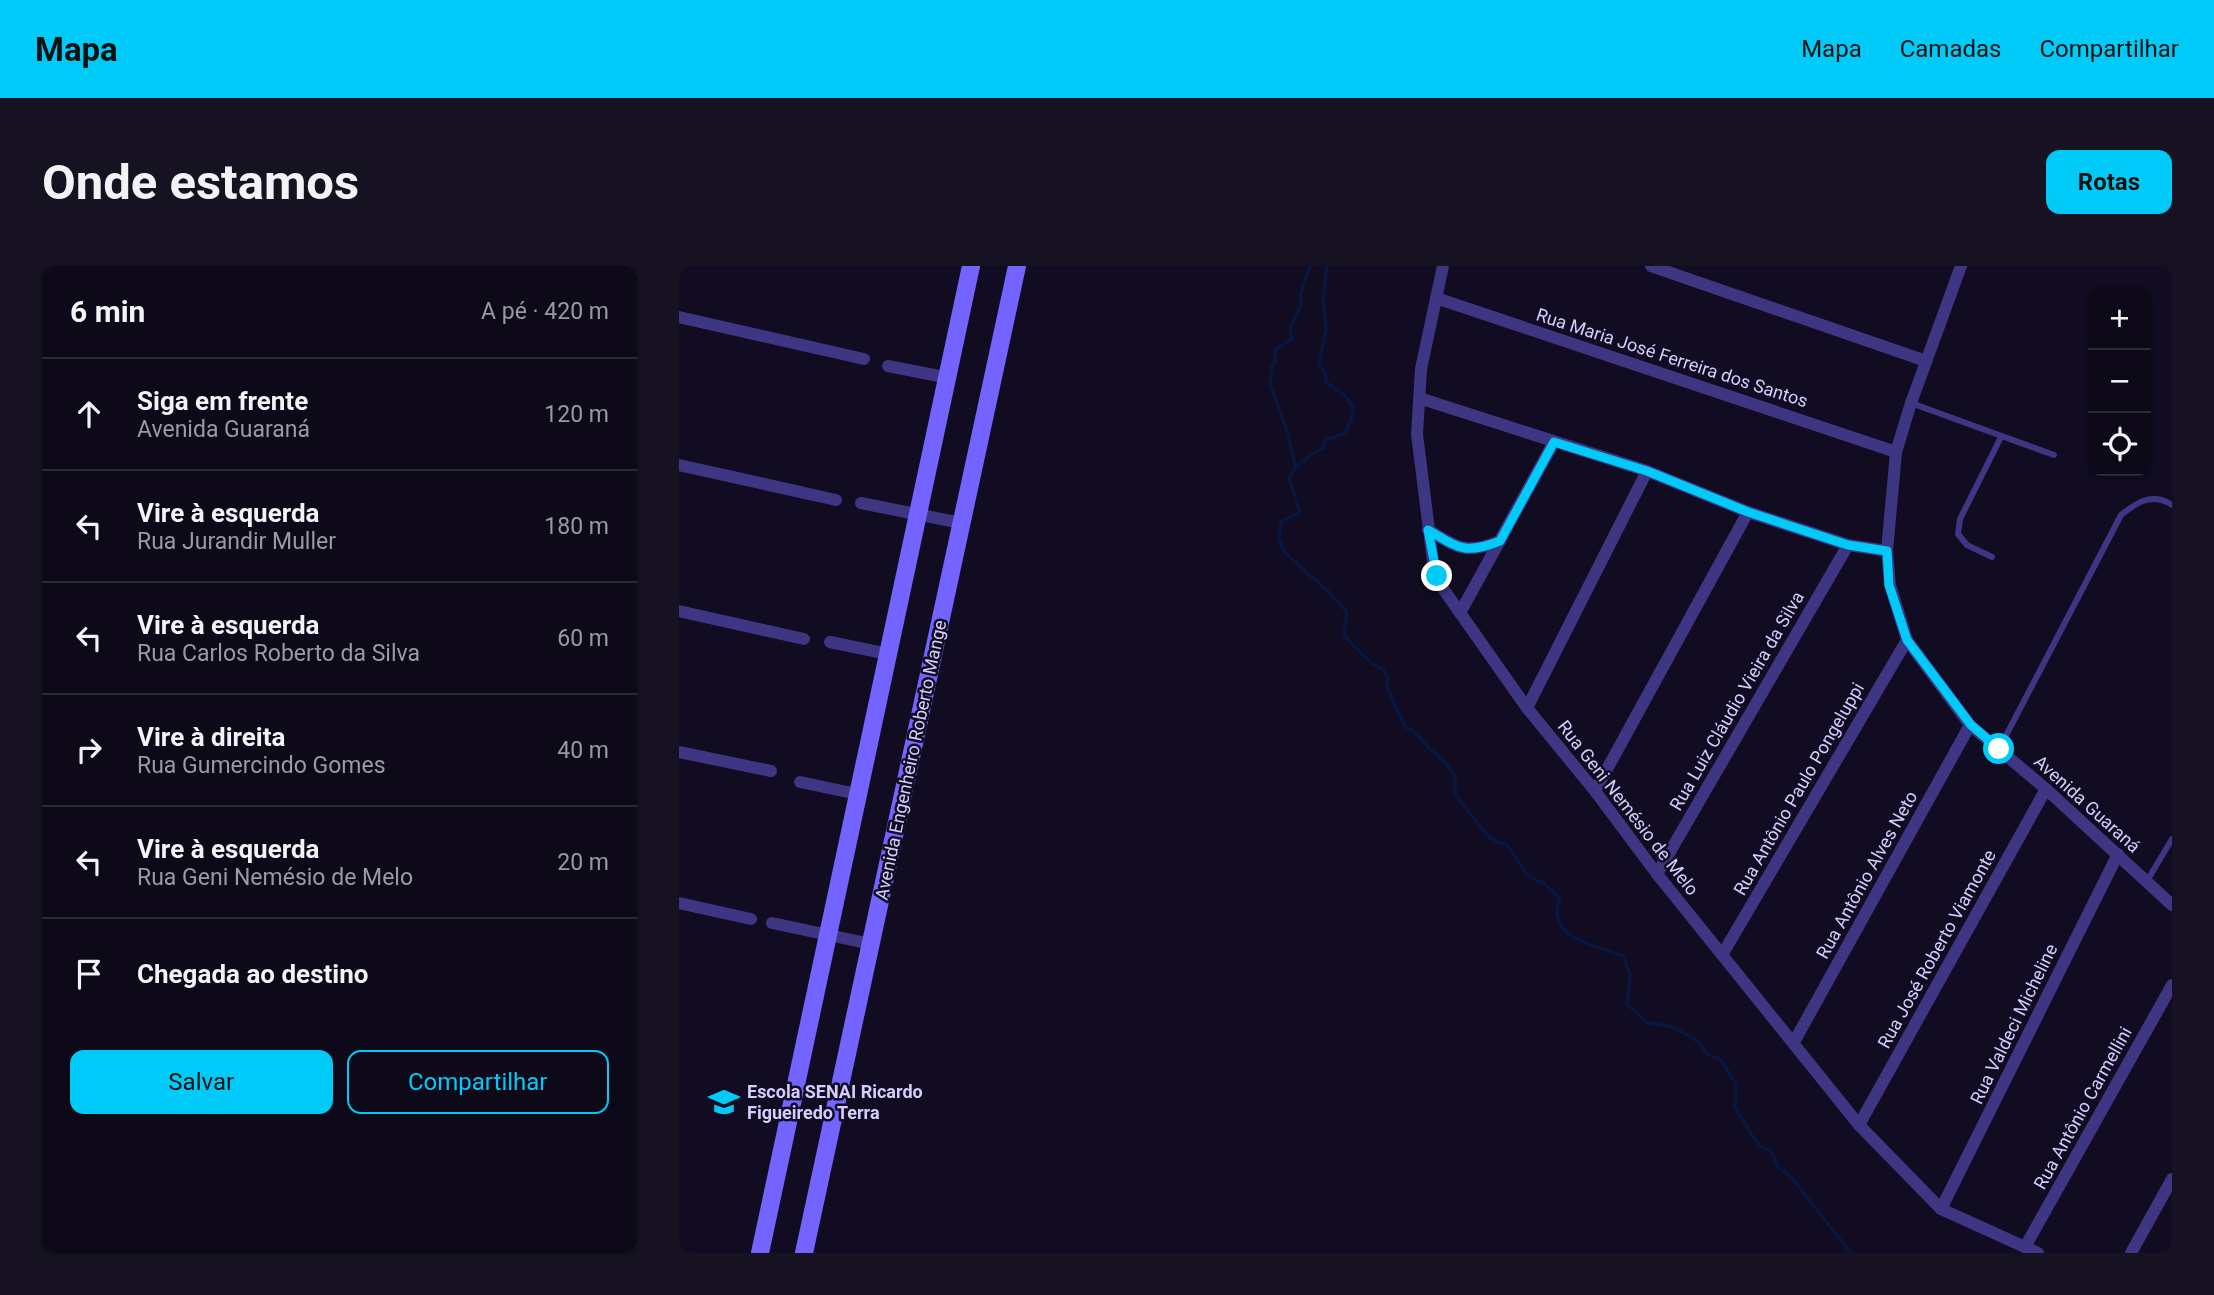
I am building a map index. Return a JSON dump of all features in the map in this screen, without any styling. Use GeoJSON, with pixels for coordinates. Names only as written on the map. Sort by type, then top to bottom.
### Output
{"type":"FeatureCollection","features":[{"type":"Feature","properties":{"kind":"street"},"geometry":{"type":"LineString","coordinates":[[760,1253],[971,266]]}},
{"type":"Feature","properties":{"kind":"street","name":"Avenida Engenheiro Roberto Mange"},"geometry":{"type":"LineString","coordinates":[[804,1253],[1017,266]]}},
{"type":"Feature","properties":{"kind":"street","name":"Rua Geni Nemésio de Melo"},"geometry":{"type":"LineString","coordinates":[[1443,266],[1421,369],[1417,434],[1428,530],[1437,576],[1444,590],[1527,708],[1859,1125],[1941,1209],[2031,1250]]}},
{"type":"Feature","properties":{"kind":"street"},"geometry":{"type":"LineString","coordinates":[[1651,266],[1926,361]]}},
{"type":"Feature","properties":{"kind":"street","name":"Avenida Guaraná"},"geometry":{"type":"LineString","coordinates":[[1961,266],[1896,452],[1887,551],[1889,585],[1907,640],[1971,725],[2046,789],[2172,905]]}},
{"type":"Feature","properties":{"kind":"street","name":"Rua Maria José Ferreira dos Santos"},"geometry":{"type":"LineString","coordinates":[[1436,298],[1896,452]]}},
{"type":"Feature","properties":{"kind":"street"},"geometry":{"type":"LineString","coordinates":[[679,317],[864,359]]}},
{"type":"Feature","properties":{"kind":"street"},"geometry":{"type":"LineString","coordinates":[[888,366],[949,378]]}},
{"type":"Feature","properties":{"kind":"street"},"geometry":{"type":"LineString","coordinates":[[1419,398],[1647,471],[1748,512],[1848,545],[1887,551]]}},
{"type":"Feature","properties":{"kind":"street"},"geometry":{"type":"LineString","coordinates":[[1460,613],[1554,442]]}},
{"type":"Feature","properties":{"kind":"street"},"geometry":{"type":"LineString","coordinates":[[679,465],[836,500]]}},
{"type":"Feature","properties":{"kind":"street"},"geometry":{"type":"LineString","coordinates":[[1527,708],[1647,471]]}},
{"type":"Feature","properties":{"kind":"street"},"geometry":{"type":"LineString","coordinates":[[861,503],[961,523]]}},
{"type":"Feature","properties":{"kind":"street"},"geometry":{"type":"LineString","coordinates":[[1595,791],[1748,512]]}},
{"type":"Feature","properties":{"kind":"street"},"geometry":{"type":"LineString","coordinates":[[1428,530],[1467,550],[1479,549],[1500,541]]}},
{"type":"Feature","properties":{"kind":"street","name":"Rua Luiz Cláudio Vieira da Silva"},"geometry":{"type":"LineString","coordinates":[[1657,874],[1848,545]]}},
{"type":"Feature","properties":{"kind":"street"},"geometry":{"type":"LineString","coordinates":[[679,611],[804,639]]}},
{"type":"Feature","properties":{"kind":"street","name":"Rua Antônio Paulo Pongeluppi"},"geometry":{"type":"LineString","coordinates":[[1722,955],[1907,640]]}},
{"type":"Feature","properties":{"kind":"street"},"geometry":{"type":"LineString","coordinates":[[830,642],[888,654]]}},
{"type":"Feature","properties":{"kind":"street","name":"Rua Antônio Alves Neto"},"geometry":{"type":"LineString","coordinates":[[1794,1042],[1971,725]]}},
{"type":"Feature","properties":{"kind":"street"},"geometry":{"type":"LineString","coordinates":[[679,752],[771,771]]}},
{"type":"Feature","properties":{"kind":"street"},"geometry":{"type":"LineString","coordinates":[[800,782],[857,794]]}},
{"type":"Feature","properties":{"kind":"street","name":"Rua José Roberto Viamonte"},"geometry":{"type":"LineString","coordinates":[[1859,1125],[2046,789]]}},
{"type":"Feature","properties":{"kind":"street","name":"Rua Valdeci Micheline"},"geometry":{"type":"LineString","coordinates":[[1941,1209],[2118,854]]}},
{"type":"Feature","properties":{"kind":"street"},"geometry":{"type":"LineString","coordinates":[[679,903],[751,919]]}},
{"type":"Feature","properties":{"kind":"street"},"geometry":{"type":"LineString","coordinates":[[772,923],[871,944]]}},
{"type":"Feature","properties":{"kind":"street","name":"Rua Antônio Carmellini"},"geometry":{"type":"LineString","coordinates":[[2031,1250],[2172,985]]}},
{"type":"Feature","properties":{"kind":"street"},"geometry":{"type":"LineString","coordinates":[[2131,1253],[2172,1179]]}},
{"type":"Feature","properties":{"kind":"lane"},"geometry":{"type":"LineString","coordinates":[[1911,403],[2054,455]]}},
{"type":"Feature","properties":{"kind":"lane"},"geometry":{"type":"LineString","coordinates":[[1992,557],[1967,545],[1958,534],[1960,519],[2001,437]]}},
{"type":"Feature","properties":{"kind":"lane"},"geometry":{"type":"LineString","coordinates":[[1999,749],[2121,514],[2135,504],[2151,498],[2172,505]]}},
{"type":"Feature","properties":{"kind":"lane"},"geometry":{"type":"LineString","coordinates":[[2147,881],[2172,839]]}},
{"type":"Feature","properties":{"kind":"waterway"},"geometry":{"type":"LineString","coordinates":[[1296,468],[1287,431],[1270,384],[1275,350],[1292,339],[1290,328],[1301,305],[1300,295],[1310,266]]}},
{"type":"Feature","properties":{"kind":"waterway"},"geometry":{"type":"LineString","coordinates":[[1327,266],[1323,297],[1326,329],[1319,364],[1325,372],[1326,382],[1345,396],[1353,408],[1345,433],[1324,441],[1324,448],[1304,460],[1289,477],[1300,513],[1281,521],[1279,538],[1285,553],[1347,612],[1344,636],[1371,663],[1383,669],[1388,679],[1387,687],[1405,727],[1413,731],[1446,763],[1455,776],[1455,794],[1482,829],[1490,838],[1508,846],[1527,875],[1544,884],[1560,898],[1557,911],[1559,922],[1566,931],[1587,944],[1623,956],[1630,975],[1627,1004],[1647,1023],[1669,1026],[1684,1033],[1700,1043],[1705,1053],[1721,1060],[1736,1084],[1735,1107],[1753,1137],[1760,1146],[1770,1150],[1778,1167],[1791,1177],[1851,1253]]}},
{"type":"Feature","properties":{"kind":"place","name":"Escola SENAI Ricardo Figueiredo Terra"},"geometry":{"type":"Point","coordinates":[724,1102]}},
{"type":"Feature","properties":{"kind":"route"},"geometry":{"type":"LineString","coordinates":[[1437,576],[1428,530],[1467,550],[1479,549],[1500,541],[1554,442],[1647,471],[1748,512],[1848,545],[1887,551],[1889,585],[1907,640],[1971,725],[1999,749]]}}]}
